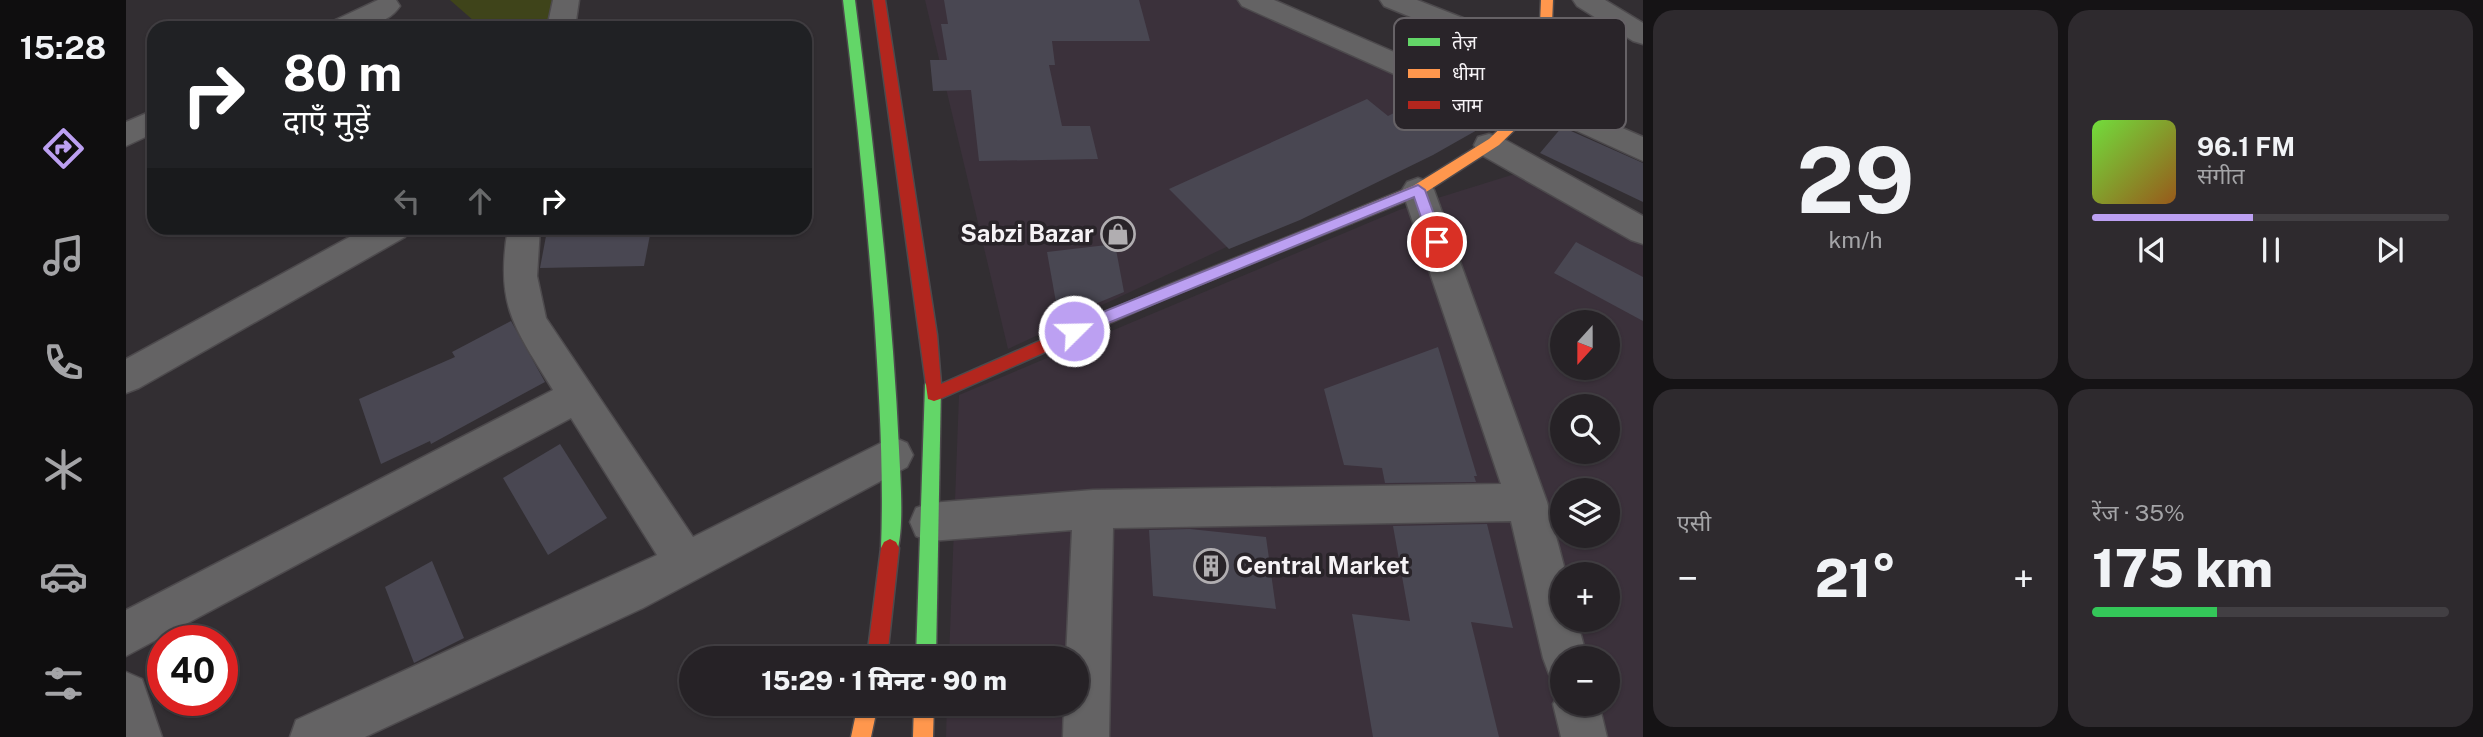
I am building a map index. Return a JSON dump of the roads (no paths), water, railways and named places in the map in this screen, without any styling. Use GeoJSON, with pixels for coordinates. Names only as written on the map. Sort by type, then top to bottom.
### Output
{"type":"FeatureCollection","features":[{"type":"Feature","properties":{"kind":"street"},"geometry":{"type":"LineString","coordinates":[[562,21],[566,0]]}},
{"type":"Feature","properties":{"kind":"street"},"geometry":{"type":"LineString","coordinates":[[849,0],[872,209],[892,455],[891,576],[879,646]]}},
{"type":"Feature","properties":{"kind":"street"},"geometry":{"type":"LineString","coordinates":[[879,0],[929,335],[934,394],[926,646]]}},
{"type":"Feature","properties":{"kind":"street"},"geometry":{"type":"LineString","coordinates":[[1251,0],[1394,61]]}},
{"type":"Feature","properties":{"kind":"street"},"geometry":{"type":"LineString","coordinates":[[1393,0],[1438,18]]}},
{"type":"Feature","properties":{"kind":"street"},"geometry":{"type":"LineString","coordinates":[[1546,18],[1547,0]]}},
{"type":"Feature","properties":{"kind":"street"},"geometry":{"type":"LineString","coordinates":[[1586,0],[1615,18]]}},
{"type":"Feature","properties":{"kind":"street"},"geometry":{"type":"LineString","coordinates":[[356,21],[387,6]]}},
{"type":"Feature","properties":{"kind":"street"},"geometry":{"type":"LineString","coordinates":[[1626,25],[1643,35]]}},
{"type":"Feature","properties":{"kind":"street"},"geometry":{"type":"LineString","coordinates":[[126,102],[142,126]]}},
{"type":"Feature","properties":{"kind":"street"},"geometry":{"type":"LineString","coordinates":[[934,394],[1166,292],[1418,190],[1489,145],[1506,130]]}},
{"type":"Feature","properties":{"kind":"street"},"geometry":{"type":"LineString","coordinates":[[1586,130],[1643,150]]}},
{"type":"Feature","properties":{"kind":"street"},"geometry":{"type":"LineString","coordinates":[[1489,145],[1643,231]]}},
{"type":"Feature","properties":{"kind":"street"},"geometry":{"type":"LineString","coordinates":[[1418,190],[1527,502],[1562,646]]}},
{"type":"Feature","properties":{"kind":"street"},"geometry":{"type":"LineString","coordinates":[[126,377],[380,235]]}},
{"type":"Feature","properties":{"kind":"street"},"geometry":{"type":"LineString","coordinates":[[523,235],[520,291],[530,323],[685,561]]}},
{"type":"Feature","properties":{"kind":"street"},"geometry":{"type":"LineString","coordinates":[[126,634],[577,397]]}},
{"type":"Feature","properties":{"kind":"street"},"geometry":{"type":"LineString","coordinates":[[313,737],[628,593],[892,455]]}},
{"type":"Feature","properties":{"kind":"street"},"geometry":{"type":"LineString","coordinates":[[930,522],[1093,509],[1527,502]]}},
{"type":"Feature","properties":{"kind":"street"},"geometry":{"type":"LineString","coordinates":[[1086,737],[1093,509]]}},
{"type":"Feature","properties":{"kind":"street"},"geometry":{"type":"LineString","coordinates":[[126,695],[139,737]]}},
{"type":"Feature","properties":{"kind":"street"},"geometry":{"type":"LineString","coordinates":[[861,737],[865,716]]}},
{"type":"Feature","properties":{"kind":"street"},"geometry":{"type":"LineString","coordinates":[[923,737],[924,716]]}},
{"type":"Feature","properties":{"kind":"street"},"geometry":{"type":"LineString","coordinates":[[1579,716],[1584,737]]}},
{"type":"Feature","properties":{"kind":"place","name":"Sabzi Bazar"},"geometry":{"type":"Point","coordinates":[1118,234]}},
{"type":"Feature","properties":{"kind":"place","name":"Central Market"},"geometry":{"type":"Point","coordinates":[1211,566]}}]}
